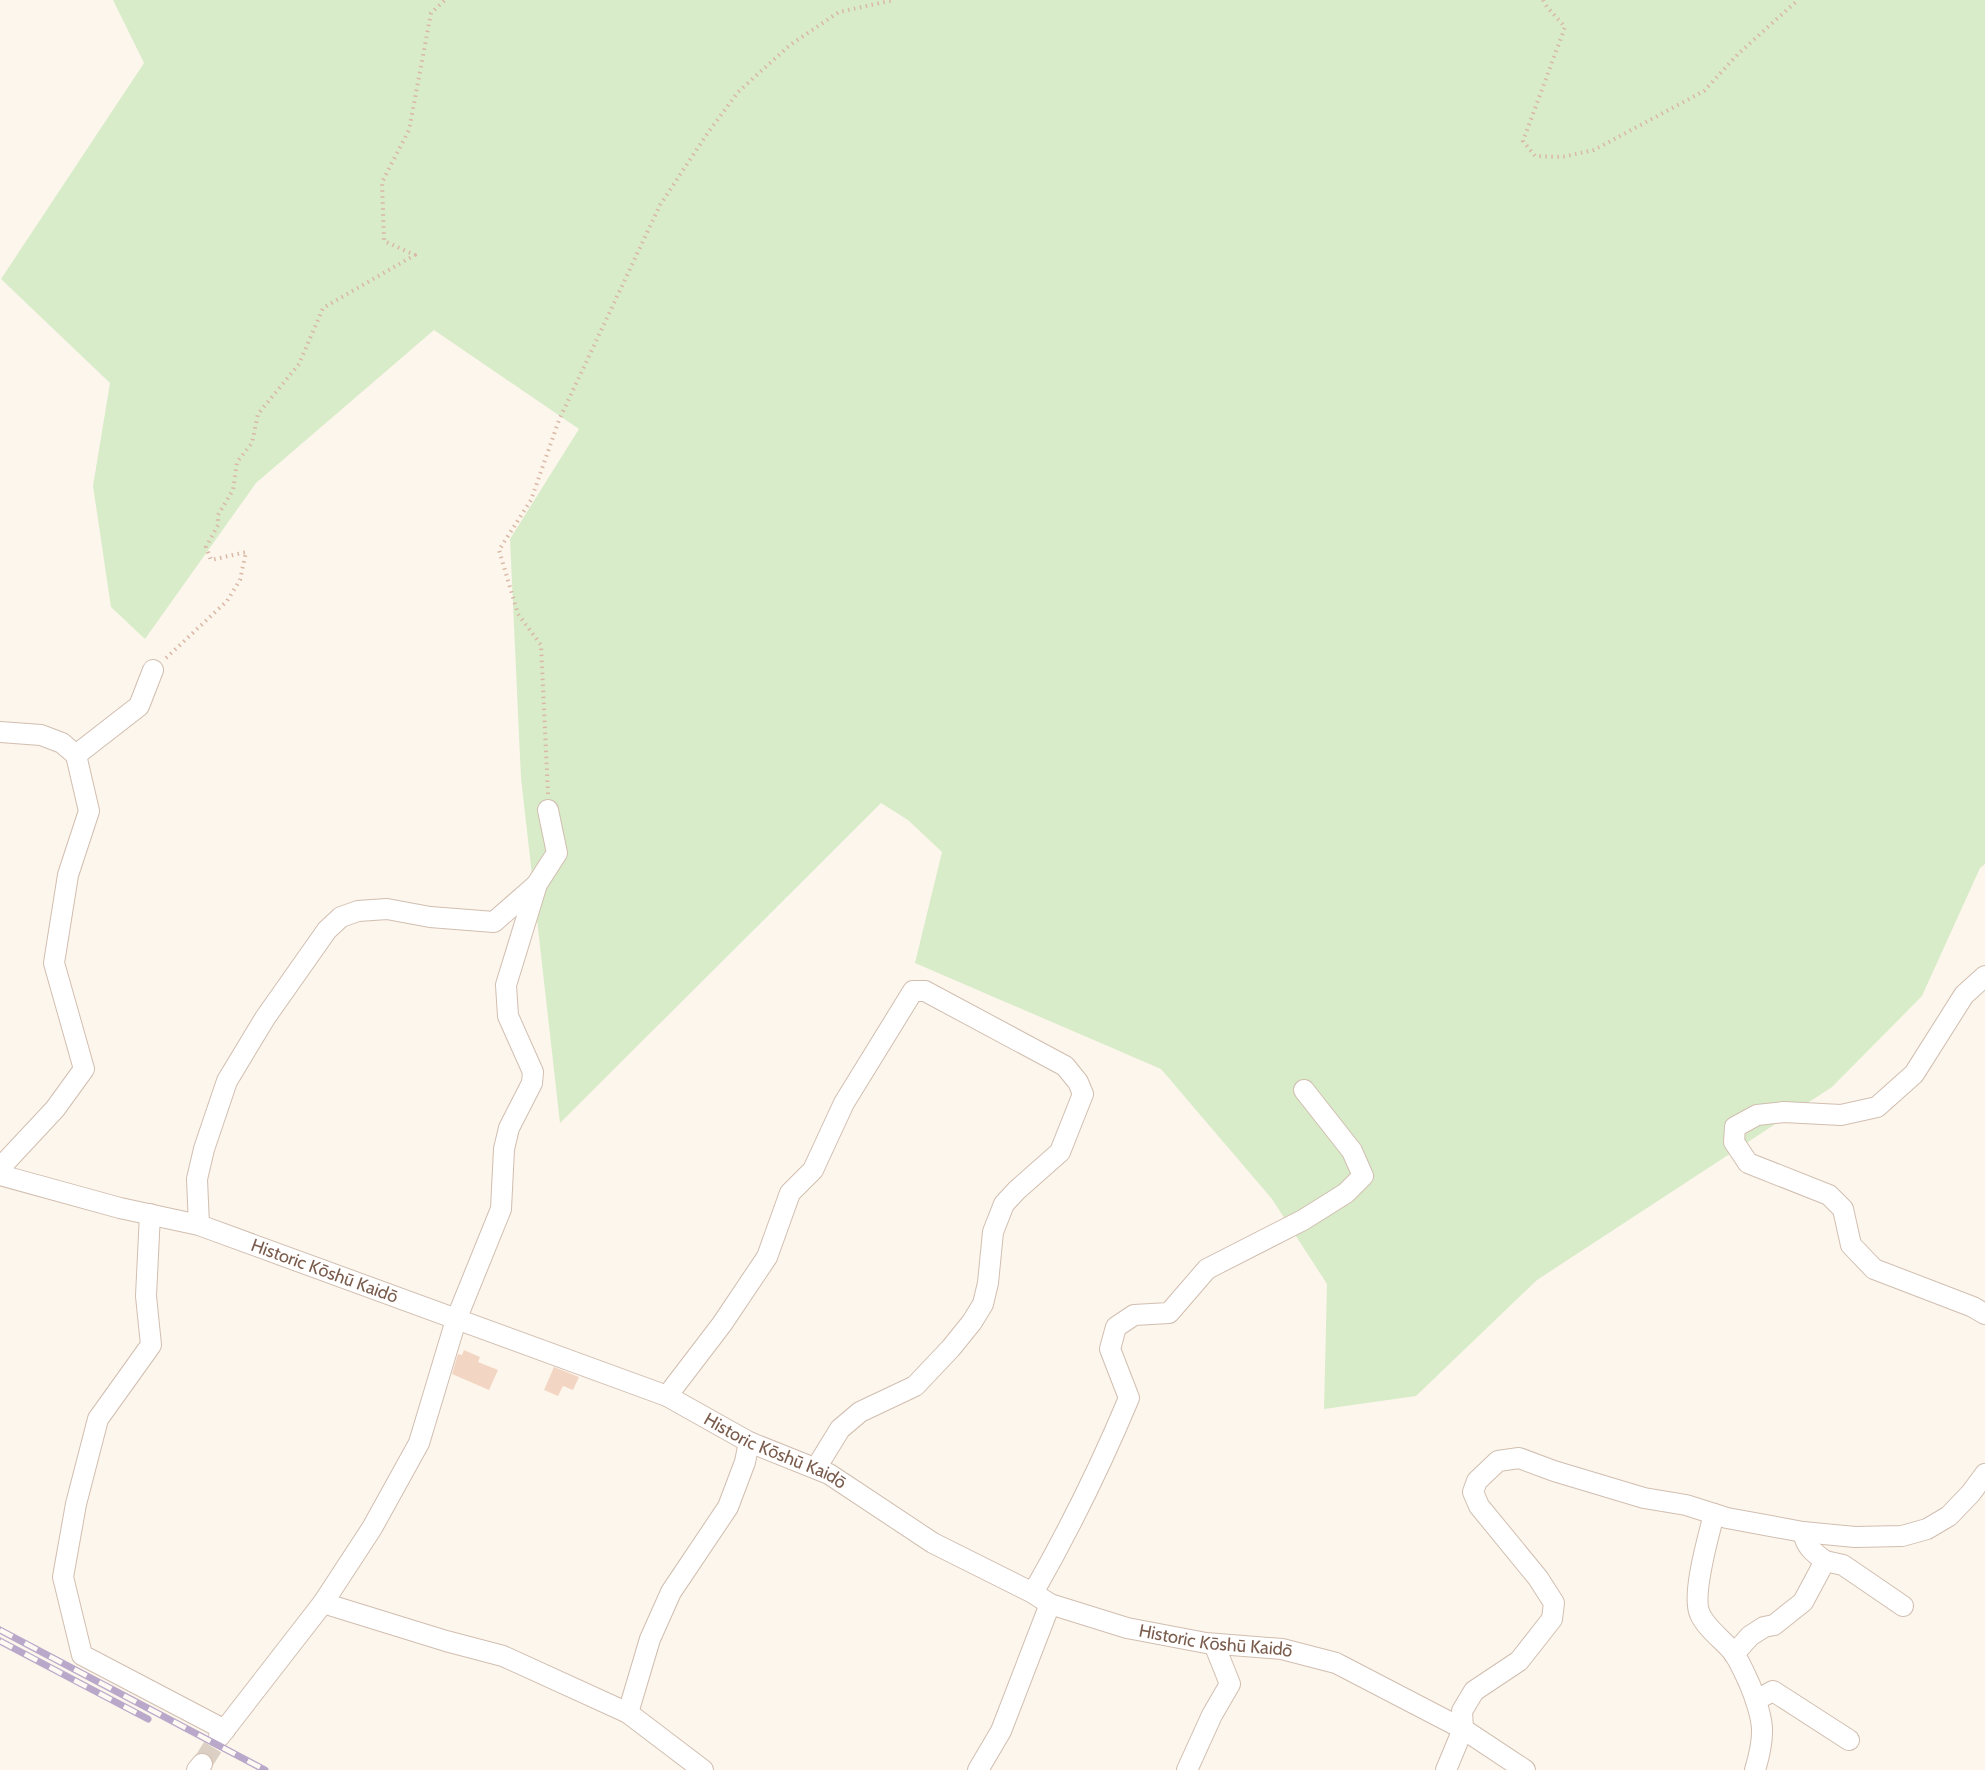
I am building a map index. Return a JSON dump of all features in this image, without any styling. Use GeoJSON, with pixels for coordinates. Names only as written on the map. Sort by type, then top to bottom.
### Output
{"type":"FeatureCollection","features":[{"type":"Feature","properties":{"kind":"street"},"geometry":{"type":"LineString","coordinates":[[76,756],[139,706],[153,670]]}},
{"type":"Feature","properties":{"kind":"street"},"geometry":{"type":"LineString","coordinates":[[0,732],[40,735],[62,743],[76,756],[89,811],[68,875],[54,963],[84,1069],[55,1109],[0,1168]]}},
{"type":"Feature","properties":{"kind":"street"},"geometry":{"type":"LineString","coordinates":[[150,1214],[146,1296],[151,1345],[98,1419],[76,1504],[63,1577],[82,1655],[222,1734],[323,1603],[372,1528],[419,1443],[456,1320],[501,1209],[504,1149],[508,1128],[532,1083],[532,1072],[508,1016],[506,985],[537,884],[557,853],[548,810]]}},
{"type":"Feature","properties":{"kind":"street"},"geometry":{"type":"LineString","coordinates":[[199,1225],[197,1179],[204,1149],[227,1081],[265,1018],[327,930],[341,917],[358,911],[387,909],[430,917],[494,921],[537,884]]}},
{"type":"Feature","properties":{"kind":"street"},"geometry":{"type":"LineString","coordinates":[[1985,976],[1964,995],[1914,1074],[1877,1107],[1841,1115],[1784,1112],[1757,1114],[1735,1127],[1734,1142],[1748,1163],[1829,1195],[1843,1209],[1851,1245],[1874,1269],[1985,1314]]}},
{"type":"Feature","properties":{"kind":"street"},"geometry":{"type":"LineString","coordinates":[[667,1396],[722,1324],[767,1257],[790,1193],[813,1170],[844,1103],[913,991],[925,991],[1065,1066],[1078,1082],[1083,1094],[1060,1152],[1004,1204],[993,1232],[988,1282],[983,1304],[972,1322],[915,1386],[860,1412],[840,1429],[816,1468]]}},
{"type":"Feature","properties":{"kind":"street"},"geometry":{"type":"LineString","coordinates":[[1033,1593],[1060,1547],[1130,1398],[1110,1349],[1116,1327],[1134,1315],[1169,1313],[1207,1269],[1303,1220],[1346,1193],[1363,1176],[1352,1151],[1304,1090]]}},
{"type":"Feature","properties":{"kind":"street","name":"Historic Kōshū Kaidō"},"geometry":{"type":"LineString","coordinates":[[0,1175],[120,1208],[199,1225],[667,1396],[749,1442],[829,1474],[933,1543],[1033,1593],[1050,1604],[1127,1628],[1214,1644],[1282,1649],[1336,1663],[1463,1729],[1525,1770]]}},
{"type":"Feature","properties":{"kind":"street"},"geometry":{"type":"LineString","coordinates":[[628,1713],[650,1639],[671,1592],[728,1507],[746,1462],[749,1442]]}},
{"type":"Feature","properties":{"kind":"street"},"geometry":{"type":"LineString","coordinates":[[1446,1770],[1463,1729],[1462,1711],[1474,1691],[1519,1661],[1552,1619],[1554,1603],[1538,1578],[1479,1506],[1473,1492],[1477,1481],[1498,1461],[1519,1458],[1644,1498],[1686,1505],[1727,1518],[1803,1532],[1855,1537],[1902,1536],[1927,1529],[1949,1516],[1985,1474]]}},
{"type":"Feature","properties":{"kind":"street"},"geometry":{"type":"LineString","coordinates":[[1714,1514],[1698,1584],[1699,1613],[1734,1654],[1760,1710],[1761,1748],[1755,1770]]}},
{"type":"Feature","properties":{"kind":"street"},"geometry":{"type":"LineString","coordinates":[[1803,1532],[1805,1543],[1812,1552],[1825,1561],[1844,1565],[1903,1606]]}},
{"type":"Feature","properties":{"kind":"street"},"geometry":{"type":"LineString","coordinates":[[1734,1654],[1750,1636],[1764,1627],[1774,1625],[1803,1602],[1825,1561]]}},
{"type":"Feature","properties":{"kind":"street"},"geometry":{"type":"LineString","coordinates":[[323,1603],[503,1656],[628,1713],[702,1770]]}},
{"type":"Feature","properties":{"kind":"street"},"geometry":{"type":"LineString","coordinates":[[978,1770],[1001,1731],[1050,1604]]}},
{"type":"Feature","properties":{"kind":"street"},"geometry":{"type":"LineString","coordinates":[[1187,1770],[1212,1715],[1230,1684],[1214,1644]]}},
{"type":"Feature","properties":{"kind":"street"},"geometry":{"type":"LineString","coordinates":[[1755,1700],[1773,1691],[1849,1740]]}},
{"type":"Feature","properties":{"kind":"path"},"geometry":{"type":"LineString","coordinates":[[153,670],[227,601],[240,580],[246,552],[211,560],[206,547],[218,525],[218,515],[233,490],[237,462],[252,443],[258,414],[299,364],[323,308],[414,255],[384,241],[382,182],[409,130],[431,13],[445,0]]}},
{"type":"Feature","properties":{"kind":"path"},"geometry":{"type":"LineString","coordinates":[[548,810],[541,645],[518,614],[500,550],[531,500],[559,420],[660,205],[707,134],[738,92],[790,45],[839,12],[894,0]]}},
{"type":"Feature","properties":{"kind":"path"},"geometry":{"type":"LineString","coordinates":[[1543,0],[1565,27],[1523,141],[1535,156],[1562,157],[1594,150],[1704,91],[1738,54],[1798,0]]}},
{"type":"Feature","properties":{"kind":"green space"},"geometry":{"type":"Polygon","coordinates":[[[113,0],[1985,0],[1985,864],[1980,868],[1922,996],[1832,1087],[1537,1280],[1416,1396],[1324,1409],[1327,1284],[1272,1199],[1161,1069],[915,963],[942,852],[908,820],[881,803],[560,1123],[521,778],[510,539],[579,429],[434,330],[256,483],[145,639],[111,607],[93,486],[110,383],[1,279],[144,63],[113,0]]]}},
{"type":"Feature","properties":{"kind":"building"},"geometry":{"type":"Polygon","coordinates":[[[464,1350],[480,1357],[478,1362],[498,1370],[489,1390],[452,1374],[458,1354],[462,1355],[464,1350]]]}},
{"type":"Feature","properties":{"kind":"building"},"geometry":{"type":"Polygon","coordinates":[[[554,1367],[579,1377],[573,1390],[563,1386],[558,1396],[544,1390],[554,1367]]]}},
{"type":"Feature","properties":{"kind":"tunnel"},"geometry":{"type":"LineString","coordinates":[[202,1764],[219,1737]]}},
{"type":"Feature","properties":{"kind":"railway"},"geometry":{"type":"LineString","coordinates":[[0,1630],[265,1770]]}},
{"type":"Feature","properties":{"kind":"railway"},"geometry":{"type":"LineString","coordinates":[[0,1641],[148,1719]]}}]}
